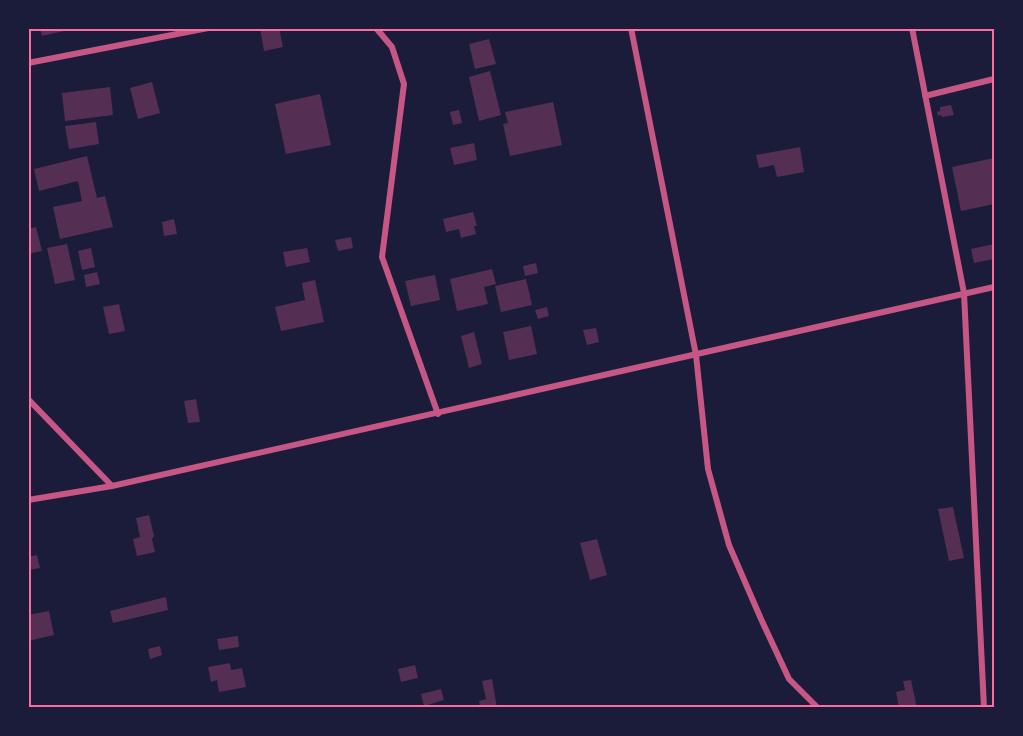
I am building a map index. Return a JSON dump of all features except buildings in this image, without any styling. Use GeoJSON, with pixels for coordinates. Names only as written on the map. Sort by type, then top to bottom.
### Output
{"type":"FeatureCollection","features":[{"type":"Feature","properties":{"kind":"street"},"geometry":{"type":"LineString","coordinates":[[28,63],[208,28]]}},
{"type":"Feature","properties":{"kind":"street"},"geometry":{"type":"LineString","coordinates":[[376,28],[392,47],[404,84],[382,257],[438,414]]}},
{"type":"Feature","properties":{"kind":"street"},"geometry":{"type":"LineString","coordinates":[[631,28],[696,356],[708,470],[729,545],[761,619],[789,678],[818,708]]}},
{"type":"Feature","properties":{"kind":"street"},"geometry":{"type":"LineString","coordinates":[[912,28],[964,293],[984,708]]}},
{"type":"Feature","properties":{"kind":"street"},"geometry":{"type":"LineString","coordinates":[[925,96],[994,79]]}},
{"type":"Feature","properties":{"kind":"street"},"geometry":{"type":"LineString","coordinates":[[28,500],[112,486],[438,414],[994,286]]}},
{"type":"Feature","properties":{"kind":"street"},"geometry":{"type":"LineString","coordinates":[[28,399],[112,486]]}}]}
